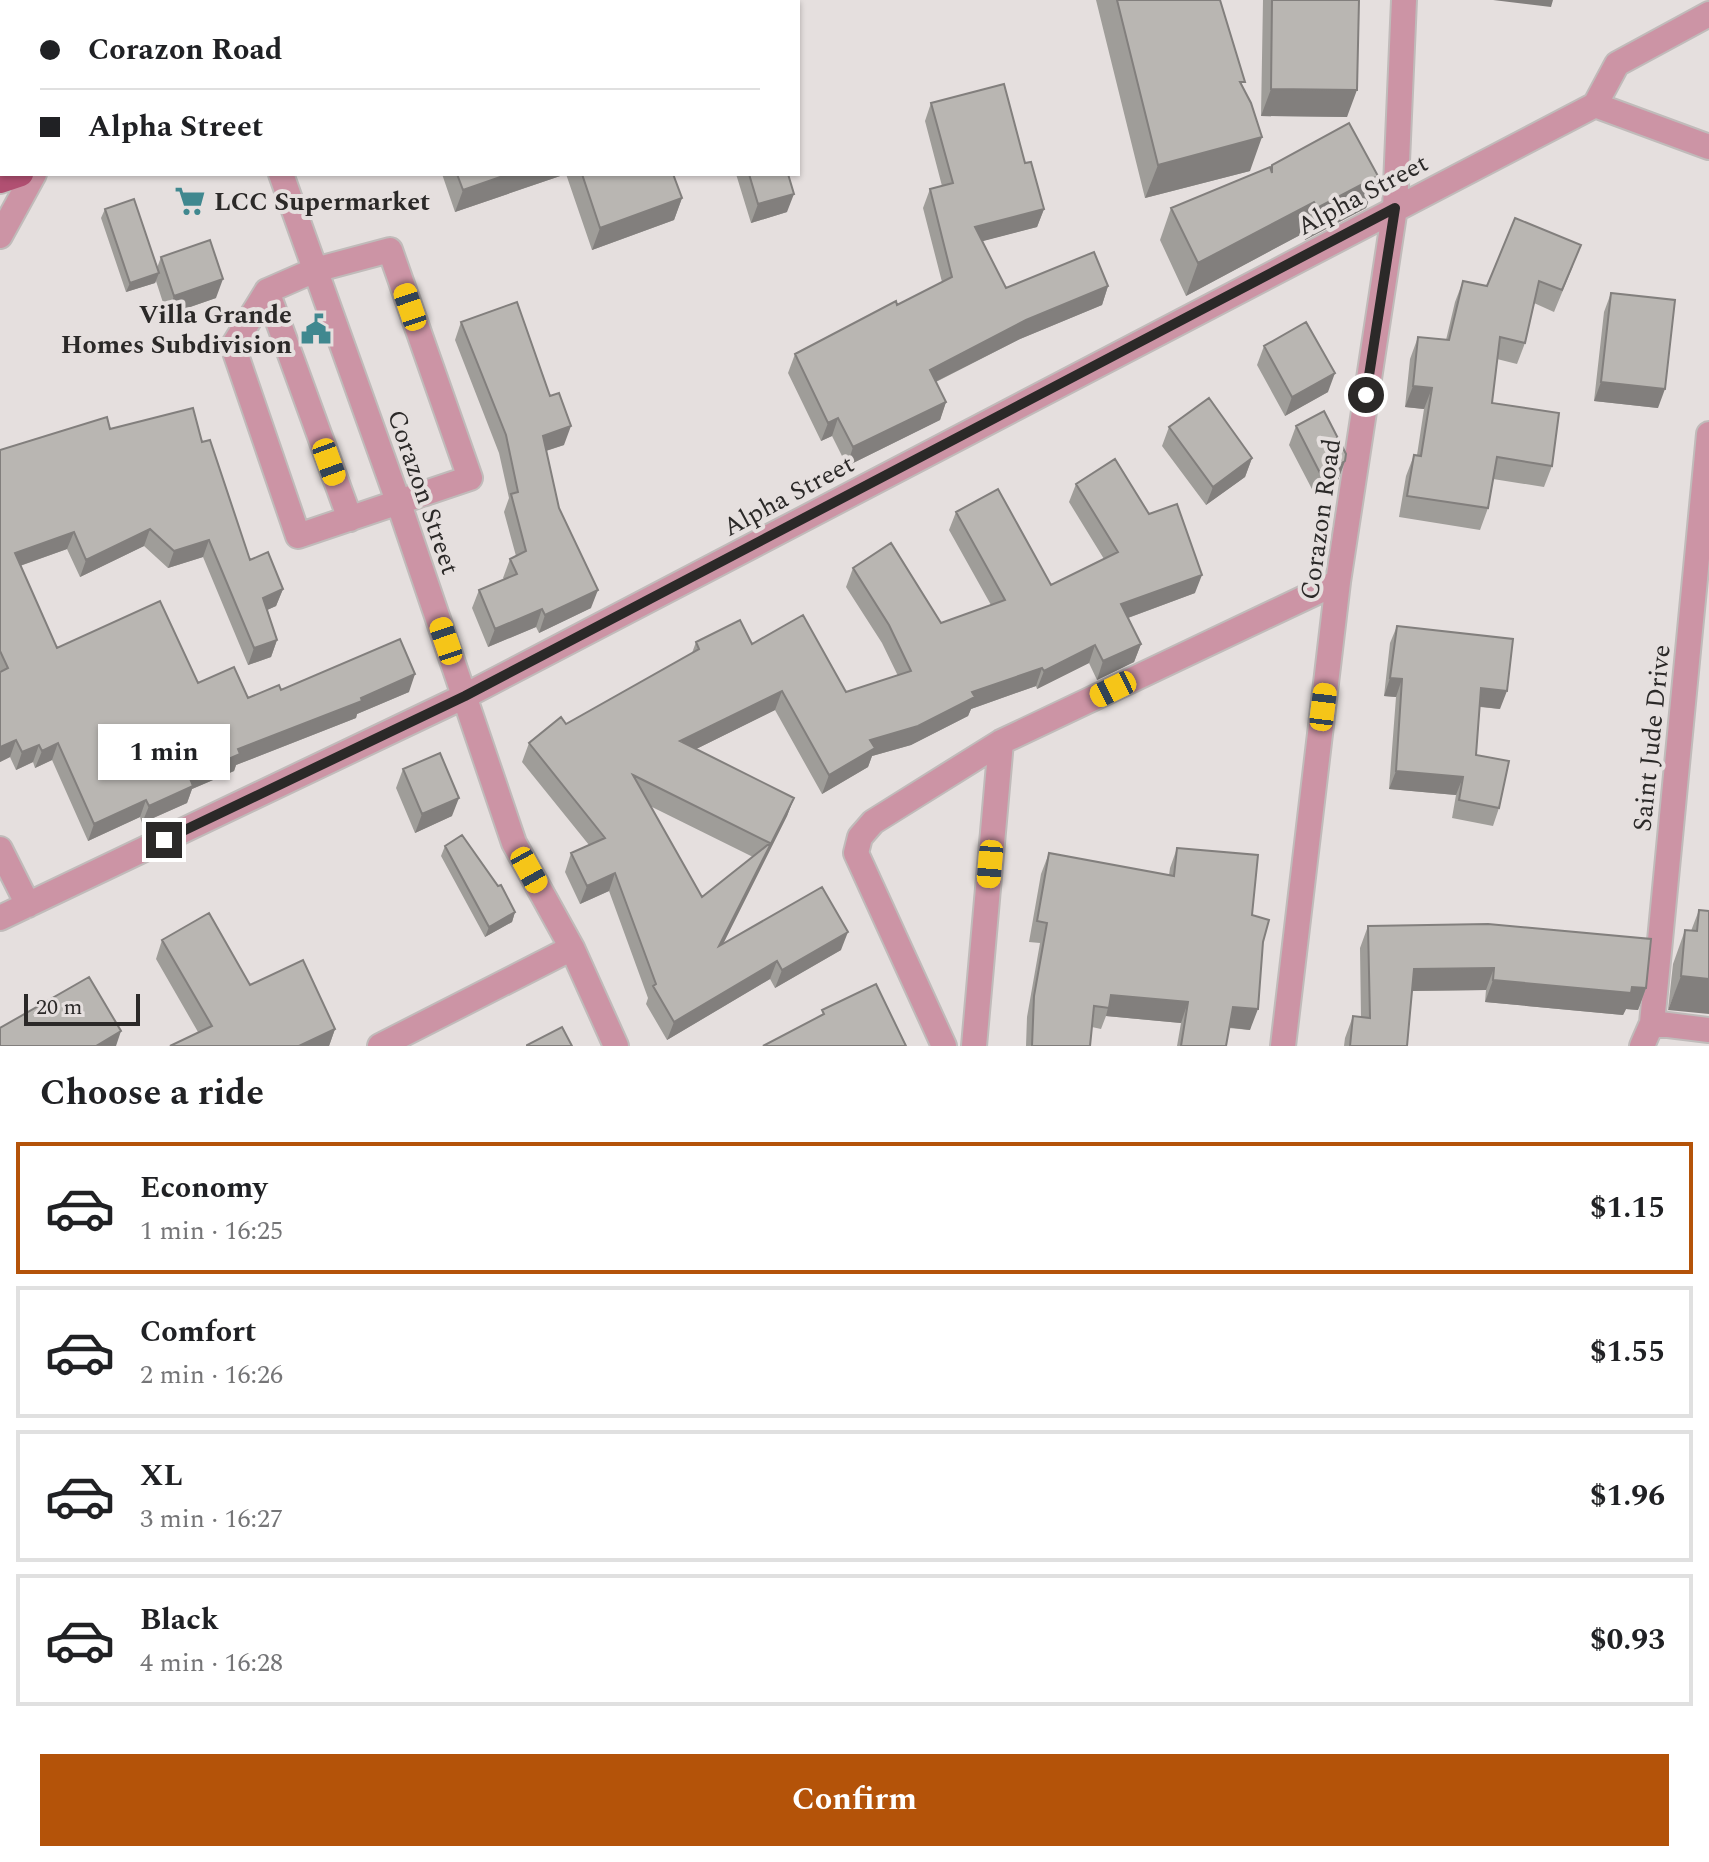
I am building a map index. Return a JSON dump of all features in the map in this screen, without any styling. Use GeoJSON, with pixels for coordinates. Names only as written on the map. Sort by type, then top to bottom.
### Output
{"type":"FeatureCollection","features":[{"type":"Feature","properties":{"kind":"street","name":"Corazon Road"},"geometry":{"type":"LineString","coordinates":[[1283,1046],[1338,582],[1395,208],[1404,0]]}},
{"type":"Feature","properties":{"kind":"street"},"geometry":{"type":"LineString","coordinates":[[1709,14],[1617,64],[1595,105],[1709,147]]}},
{"type":"Feature","properties":{"kind":"street","name":"Alpha Street"},"geometry":{"type":"LineString","coordinates":[[0,918],[465,696],[1595,105]]}},
{"type":"Feature","properties":{"kind":"street"},"geometry":{"type":"LineString","coordinates":[[0,236],[33,176]]}},
{"type":"Feature","properties":{"kind":"street","name":"Corazon Street"},"geometry":{"type":"LineString","coordinates":[[282,176],[398,501],[514,843],[572,948],[616,1046]]}},
{"type":"Feature","properties":{"kind":"street"},"geometry":{"type":"LineString","coordinates":[[390,250],[470,478],[298,536],[233,346],[267,291],[315,270],[390,250]]}},
{"type":"Feature","properties":{"kind":"street"},"geometry":{"type":"LineString","coordinates":[[267,291],[350,519]]}},
{"type":"Feature","properties":{"kind":"street","name":"Saint Jude Drive"},"geometry":{"type":"LineString","coordinates":[[1642,1046],[1652,1023],[1709,434]]}},
{"type":"Feature","properties":{"kind":"street"},"geometry":{"type":"LineString","coordinates":[[944,1046],[856,853],[860,837],[873,822],[1001,742],[1338,582]]}},
{"type":"Feature","properties":{"kind":"street"},"geometry":{"type":"LineString","coordinates":[[974,1046],[1001,742]]}},
{"type":"Feature","properties":{"kind":"street"},"geometry":{"type":"LineString","coordinates":[[0,849],[28,905]]}},
{"type":"Feature","properties":{"kind":"street"},"geometry":{"type":"LineString","coordinates":[[380,1046],[572,948]]}},
{"type":"Feature","properties":{"kind":"street"},"geometry":{"type":"LineString","coordinates":[[1652,1023],[1705,1035]]}},
{"type":"Feature","properties":{"kind":"building"},"geometry":{"type":"Polygon","coordinates":[[[1117,0],[1220,0],[1245,82],[1240,82],[1251,103],[1262,137],[1158,165],[1117,0]]]}},
{"type":"Feature","properties":{"kind":"building"},"geometry":{"type":"Polygon","coordinates":[[[1272,0],[1359,0],[1357,90],[1271,89],[1272,0]]]}},
{"type":"Feature","properties":{"kind":"building"},"geometry":{"type":"Polygon","coordinates":[[[1004,84],[1025,163],[1031,162],[1044,209],[975,227],[1006,288],[1094,252],[1108,286],[1026,320],[930,370],[946,402],[853,447],[838,418],[828,423],[795,354],[896,301],[897,305],[952,277],[930,189],[953,183],[931,103],[1004,84]]]}},
{"type":"Feature","properties":{"kind":"building"},"geometry":{"type":"Polygon","coordinates":[[[1349,123],[1378,176],[1317,208],[1314,202],[1198,263],[1171,208],[1270,167],[1272,173],[1272,165],[1349,123]]]}},
{"type":"Feature","properties":{"kind":"building"},"geometry":{"type":"Polygon","coordinates":[[[458,176],[503,176],[463,190],[458,176]]]}},
{"type":"Feature","properties":{"kind":"building"},"geometry":{"type":"Polygon","coordinates":[[[583,176],[674,176],[682,198],[600,228],[583,176]]]}},
{"type":"Feature","properties":{"kind":"building"},"geometry":{"type":"Polygon","coordinates":[[[750,176],[789,176],[794,194],[758,204],[750,176]]]}},
{"type":"Feature","properties":{"kind":"building"},"geometry":{"type":"Polygon","coordinates":[[[134,199],[159,273],[130,283],[105,209],[134,199]]]}},
{"type":"Feature","properties":{"kind":"building"},"geometry":{"type":"Polygon","coordinates":[[[1515,218],[1581,245],[1562,290],[1539,281],[1525,343],[1500,337],[1492,403],[1559,413],[1552,466],[1497,457],[1488,508],[1407,496],[1414,455],[1421,456],[1432,388],[1413,386],[1418,337],[1449,340],[1463,281],[1487,286],[1515,218]]]}},
{"type":"Feature","properties":{"kind":"building"},"geometry":{"type":"Polygon","coordinates":[[[210,240],[223,279],[174,296],[161,257],[210,240]]]}},
{"type":"Feature","properties":{"kind":"building"},"geometry":{"type":"Polygon","coordinates":[[[1611,293],[1675,300],[1665,389],[1601,382],[1611,293]]]}},
{"type":"Feature","properties":{"kind":"building"},"geometry":{"type":"Polygon","coordinates":[[[517,302],[550,396],[559,393],[571,426],[543,436],[559,508],[598,590],[545,615],[542,609],[495,629],[479,590],[517,574],[510,559],[526,551],[511,494],[518,492],[506,435],[461,322],[517,302]]]}},
{"type":"Feature","properties":{"kind":"building"},"geometry":{"type":"Polygon","coordinates":[[[1306,322],[1335,373],[1292,397],[1264,346],[1306,322]]]}},
{"type":"Feature","properties":{"kind":"building"},"geometry":{"type":"Polygon","coordinates":[[[1209,398],[1252,458],[1213,487],[1169,427],[1209,398]]]}},
{"type":"Feature","properties":{"kind":"building"},"geometry":{"type":"Polygon","coordinates":[[[193,408],[202,442],[210,440],[250,560],[268,552],[283,589],[263,598],[277,640],[254,648],[209,540],[174,551],[150,529],[86,560],[74,532],[15,553],[57,648],[160,601],[198,683],[234,667],[248,698],[279,685],[281,690],[400,639],[415,674],[361,698],[362,701],[238,749],[240,754],[189,776],[193,786],[149,806],[146,800],[94,824],[58,743],[42,751],[39,745],[22,752],[16,740],[0,747],[0,672],[8,668],[0,651],[0,450],[107,417],[110,429],[193,408]]]}},
{"type":"Feature","properties":{"kind":"building"},"geometry":{"type":"Polygon","coordinates":[[[1324,411],[1346,454],[1345,461],[1321,475],[1296,426],[1324,411]]]}},
{"type":"Feature","properties":{"kind":"building"},"geometry":{"type":"Polygon","coordinates":[[[1115,459],[1149,514],[1177,504],[1202,575],[1121,604],[1141,644],[1103,661],[1095,645],[1044,671],[1042,668],[972,692],[975,697],[918,726],[870,740],[875,748],[829,775],[782,691],[680,741],[794,798],[719,946],[822,887],[848,932],[782,970],[777,961],[674,1022],[653,986],[656,984],[615,873],[587,886],[571,853],[605,838],[529,743],[561,717],[566,724],[699,649],[696,642],[740,620],[752,644],[803,615],[846,692],[911,671],[889,625],[853,568],[891,543],[941,623],[1005,600],[956,512],[998,489],[1051,585],[1118,552],[1076,484],[1115,459]],[[633,775],[702,897],[770,843],[633,775]]]}},
{"type":"Feature","properties":{"kind":"building"},"geometry":{"type":"Polygon","coordinates":[[[1397,626],[1513,639],[1507,691],[1481,688],[1476,755],[1509,761],[1499,808],[1459,800],[1463,777],[1396,771],[1402,679],[1390,678],[1397,626]]]}},
{"type":"Feature","properties":{"kind":"building"},"geometry":{"type":"Polygon","coordinates":[[[440,753],[459,798],[422,814],[403,769],[440,753]]]}},
{"type":"Feature","properties":{"kind":"building"},"geometry":{"type":"Polygon","coordinates":[[[462,835],[498,886],[501,885],[515,912],[489,927],[445,846],[462,835]]]}},
{"type":"Feature","properties":{"kind":"building"},"geometry":{"type":"Polygon","coordinates":[[[1177,848],[1258,855],[1252,915],[1269,920],[1263,942],[1258,1009],[1233,1007],[1226,1046],[1181,1046],[1188,1002],[1111,995],[1109,1008],[1094,1006],[1090,1046],[1032,1046],[1034,996],[1047,923],[1037,921],[1049,853],[1174,876],[1177,848]]]}},
{"type":"Feature","properties":{"kind":"building"},"geometry":{"type":"Polygon","coordinates":[[[1699,910],[1709,911],[1709,979],[1681,976],[1685,930],[1697,931],[1699,910]]]}},
{"type":"Feature","properties":{"kind":"building"},"geometry":{"type":"Polygon","coordinates":[[[209,913],[250,985],[303,960],[335,1029],[299,1046],[170,1046],[212,1026],[162,940],[209,913]]]}},
{"type":"Feature","properties":{"kind":"building"},"geometry":{"type":"Polygon","coordinates":[[[1488,924],[1651,939],[1646,988],[1632,987],[1631,993],[1493,980],[1494,968],[1414,969],[1407,1046],[1350,1046],[1353,1016],[1370,1018],[1368,926],[1488,924]]]}},
{"type":"Feature","properties":{"kind":"building"},"geometry":{"type":"Polygon","coordinates":[[[89,977],[121,1031],[96,1046],[0,1046],[0,1028],[89,977]]]}},
{"type":"Feature","properties":{"kind":"building"},"geometry":{"type":"Polygon","coordinates":[[[876,984],[906,1046],[763,1046],[824,1014],[822,1010],[876,984]]]}},
{"type":"Feature","properties":{"kind":"building"},"geometry":{"type":"Polygon","coordinates":[[[562,1027],[572,1046],[527,1046],[527,1045],[562,1027]]]}},
{"type":"Feature","properties":{"kind":"place","name":"LCC Supermarket"},"geometry":{"type":"Point","coordinates":[190,201]}},
{"type":"Feature","properties":{"kind":"place","name":"Villa Grande Homes Subdivision"},"geometry":{"type":"Point","coordinates":[316,329]}},
{"type":"Feature","properties":{"kind":"route"},"geometry":{"type":"LineString","coordinates":[[164,840],[465,696],[1395,208],[1366,395]]}}]}
